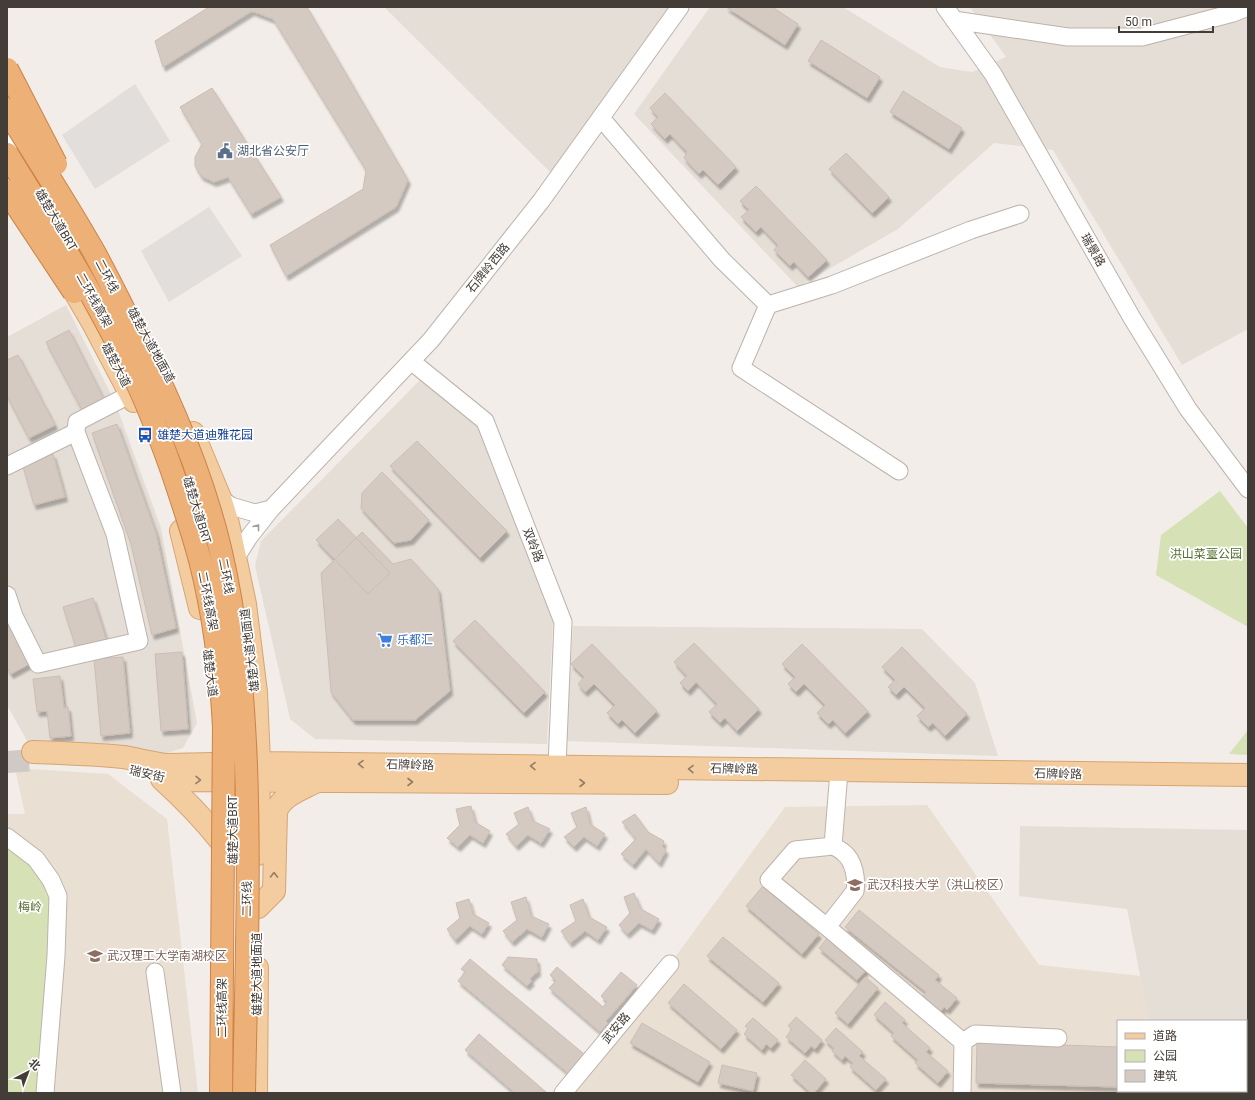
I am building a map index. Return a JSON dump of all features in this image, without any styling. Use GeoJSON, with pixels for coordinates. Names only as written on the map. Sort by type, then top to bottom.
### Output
{"type":"FeatureCollection","features":[{"type":"Feature","properties":{"kind":"highway"},"geometry":{"type":"LineString","coordinates":[[7,69],[75,202],[84,222],[94,252]]}},
{"type":"Feature","properties":{"kind":"highway","name":"二环线"},"geometry":{"type":"LineString","coordinates":[[7,110],[94,252],[150,360],[182,430],[219,546],[227,581],[238,655],[245,727],[248,826],[244,1093]]}},
{"type":"Feature","properties":{"kind":"highway","name":"二环线高架"},"geometry":{"type":"LineString","coordinates":[[7,154],[71,258],[124,355],[155,423],[185,509],[202,568],[219,666],[224,727],[226,777],[223,1093]]}},
{"type":"Feature","properties":{"kind":"highway"},"geometry":{"type":"LineString","coordinates":[[7,191],[60,270],[105,345],[141,416],[159,462],[181,524],[194,570],[209,664],[216,754],[226,777]]}},
{"type":"Feature","properties":{"kind":"main road","name":"雄楚大道地面道"},"geometry":{"type":"LineString","coordinates":[[7,96],[173,384],[220,498],[228,524],[245,604],[256,692],[259,772],[256,1093]]}},
{"type":"Feature","properties":{"kind":"main road","name":"雄楚大道"},"geometry":{"type":"LineString","coordinates":[[7,178],[82,302],[131,394],[146,426],[179,521],[194,580],[208,657],[226,777],[219,839],[224,950],[223,1093]]}},
{"type":"Feature","properties":{"kind":"main road","name":"瑞安街"},"geometry":{"type":"LineString","coordinates":[[34,756],[110,756],[168,765],[226,777],[162,779],[115,766],[34,756]]}},
{"type":"Feature","properties":{"kind":"main road","name":"石牌岭路"},"geometry":{"type":"LineString","coordinates":[[226,777],[259,772],[557,766],[838,778],[1248,789]]}},
{"type":"Feature","properties":{"kind":"main road","name":"石牌岭路"},"geometry":{"type":"LineString","coordinates":[[259,772],[317,781],[1248,775]]}},
{"type":"Feature","properties":{"kind":"main road"},"geometry":{"type":"LineString","coordinates":[[162,779],[190,804],[219,839]]}},
{"type":"Feature","properties":{"kind":"main road"},"geometry":{"type":"LineString","coordinates":[[258,907],[274,891],[276,812],[278,805],[290,795],[317,781]]}},
{"type":"Feature","properties":{"kind":"street","name":"石牌岭西路"},"geometry":{"type":"LineString","coordinates":[[236,559],[249,537],[271,509],[431,340],[541,202],[680,7]]}},
{"type":"Feature","properties":{"kind":"street"},"geometry":{"type":"LineString","coordinates":[[950,13],[1068,37],[1142,37],[1233,14],[1248,7]]}},
{"type":"Feature","properties":{"kind":"street","name":"瑞景路"},"geometry":{"type":"LineString","coordinates":[[950,13],[993,74],[1132,318],[1188,409],[1248,489]]}},
{"type":"Feature","properties":{"kind":"street"},"geometry":{"type":"LineString","coordinates":[[601,118],[722,260],[768,305]]}},
{"type":"Feature","properties":{"kind":"street","name":"雄楚大道BRT"},"geometry":{"type":"LineString","coordinates":[[7,138],[123,332],[162,414],[184,470],[211,556],[218,587],[226,638],[226,777],[235,1093]]}},
{"type":"Feature","properties":{"kind":"street"},"geometry":{"type":"LineString","coordinates":[[899,471],[741,368],[768,305],[832,285],[971,230],[1020,214]]}},
{"type":"Feature","properties":{"kind":"street","name":"双岭路"},"geometry":{"type":"LineString","coordinates":[[411,361],[485,421],[563,622],[557,766]]}},
{"type":"Feature","properties":{"kind":"street"},"geometry":{"type":"LineString","coordinates":[[7,595],[14,616],[38,664],[139,641],[115,534],[76,432],[77,422],[131,394]]}},
{"type":"Feature","properties":{"kind":"street"},"geometry":{"type":"LineString","coordinates":[[7,466],[76,432]]}},
{"type":"Feature","properties":{"kind":"street"},"geometry":{"type":"LineString","coordinates":[[220,498],[231,506],[255,513],[271,509]]}},
{"type":"Feature","properties":{"kind":"street"},"geometry":{"type":"LineString","coordinates":[[833,846],[838,778]]}},
{"type":"Feature","properties":{"kind":"street"},"geometry":{"type":"LineString","coordinates":[[7,837],[36,859],[51,880],[58,896],[56,956],[45,1093]]}},
{"type":"Feature","properties":{"kind":"street"},"geometry":{"type":"LineString","coordinates":[[827,927],[855,891],[856,885],[850,859],[844,852],[833,846],[796,850],[769,880],[964,1042]]}},
{"type":"Feature","properties":{"kind":"street","name":"武安路"},"geometry":{"type":"LineString","coordinates":[[562,1093],[670,964]]}},
{"type":"Feature","properties":{"kind":"street"},"geometry":{"type":"LineString","coordinates":[[155,972],[172,1093]]}},
{"type":"Feature","properties":{"kind":"street"},"geometry":{"type":"LineString","coordinates":[[964,1042],[975,1034],[1058,1038]]}},
{"type":"Feature","properties":{"kind":"street"},"geometry":{"type":"LineString","coordinates":[[962,1093],[964,1042]]}},
{"type":"Feature","properties":{"kind":"shaded area"},"geometry":{"type":"Polygon","coordinates":[[[384,7],[672,7],[551,173],[384,7]]]}},
{"type":"Feature","properties":{"kind":"shaded area"},"geometry":{"type":"Polygon","coordinates":[[[710,7],[843,7],[940,67],[972,72],[1006,57],[970,7],[1248,7],[1248,329],[1182,365],[1053,150],[994,143],[898,229],[798,287],[634,114],[710,7]]]}},
{"type":"Feature","properties":{"kind":"shaded area"},"geometry":{"type":"Polygon","coordinates":[[[135,84],[170,141],[95,189],[62,135],[135,84]]]}},
{"type":"Feature","properties":{"kind":"shaded area"},"geometry":{"type":"Polygon","coordinates":[[[209,207],[242,256],[169,302],[141,251],[209,207]]]}},
{"type":"Feature","properties":{"kind":"shaded area"},"geometry":{"type":"Polygon","coordinates":[[[66,305],[115,402],[161,528],[197,723],[183,748],[161,755],[31,748],[7,705],[7,337],[66,305]]]}},
{"type":"Feature","properties":{"kind":"shaded area"},"geometry":{"type":"Polygon","coordinates":[[[421,379],[475,420],[553,620],[547,744],[315,739],[290,719],[255,566],[261,541],[421,379]]]}},
{"type":"Feature","properties":{"kind":"shaded area"},"geometry":{"type":"Polygon","coordinates":[[[573,626],[922,629],[975,683],[998,756],[566,741],[573,626]]]}},
{"type":"Feature","properties":{"kind":"shaded area","name":"武汉理工大学南湖校区"},"geometry":{"type":"Polygon","coordinates":[[[15,768],[108,774],[167,819],[198,1093],[7,1093],[7,814],[25,814],[15,768]]]}},
{"type":"Feature","properties":{"kind":"shaded area","name":"武汉科技大学（洪山校区）"},"geometry":{"type":"Polygon","coordinates":[[[927,805],[1039,965],[1141,976],[1149,1020],[1117,1020],[1117,1092],[1163,1093],[563,1093],[670,964],[785,807],[927,805]]]}},
{"type":"Feature","properties":{"kind":"shaded area"},"geometry":{"type":"Polygon","coordinates":[[[1020,826],[1248,830],[1248,1093],[1163,1093],[1247,1092],[1247,1020],[1149,1020],[1127,909],[1019,896],[1020,826]]]}},
{"type":"Feature","properties":{"kind":"green space","name":"洪山菜薹公园"},"geometry":{"type":"Polygon","coordinates":[[[1220,491],[1248,528],[1248,627],[1156,575],[1161,535],[1220,491]]]}},
{"type":"Feature","properties":{"kind":"green space"},"geometry":{"type":"Polygon","coordinates":[[[1248,730],[1248,755],[1229,754],[1248,730]]]}},
{"type":"Feature","properties":{"kind":"green space","name":"梅岭"},"geometry":{"type":"Polygon","coordinates":[[[7,842],[28,857],[53,896],[41,1093],[7,1093],[7,842]]]}},
{"type":"Feature","properties":{"kind":"building"},"geometry":{"type":"Polygon","coordinates":[[[209,7],[307,7],[408,180],[396,207],[286,276],[270,245],[363,189],[366,170],[273,19],[252,11],[163,67],[155,41],[209,7]]]}},
{"type":"Feature","properties":{"kind":"building"},"geometry":{"type":"Polygon","coordinates":[[[726,7],[772,7],[798,24],[785,45],[726,7]]]}},
{"type":"Feature","properties":{"kind":"building"},"geometry":{"type":"Polygon","coordinates":[[[821,40],[880,77],[867,98],[808,61],[821,40]]]}},
{"type":"Feature","properties":{"kind":"building","name":"湖北省公安厅"},"geometry":{"type":"Polygon","coordinates":[[[212,88],[281,197],[251,214],[228,177],[214,182],[201,176],[195,166],[195,157],[202,144],[180,107],[212,88]]]}},
{"type":"Feature","properties":{"kind":"building"},"geometry":{"type":"Polygon","coordinates":[[[903,91],[962,128],[949,149],[890,112],[903,91]]]}},
{"type":"Feature","properties":{"kind":"building"},"geometry":{"type":"Polygon","coordinates":[[[665,93],[736,167],[718,185],[703,170],[699,174],[684,158],[687,152],[670,134],[665,139],[651,124],[658,117],[650,108],[665,93]]]}},
{"type":"Feature","properties":{"kind":"building"},"geometry":{"type":"Polygon","coordinates":[[[846,153],[889,197],[872,213],[829,169],[846,153]]]}},
{"type":"Feature","properties":{"kind":"building"},"geometry":{"type":"Polygon","coordinates":[[[756,186],[827,260],[808,277],[794,262],[790,266],[774,250],[778,245],[761,227],[756,232],[741,217],[749,210],[740,201],[756,186]]]}},
{"type":"Feature","properties":{"kind":"building"},"geometry":{"type":"Polygon","coordinates":[[[69,330],[105,401],[83,412],[46,342],[69,330]]]}},
{"type":"Feature","properties":{"kind":"building"},"geometry":{"type":"Polygon","coordinates":[[[18,355],[55,425],[29,438],[7,396],[7,360],[18,355]]]}},
{"type":"Feature","properties":{"kind":"building"},"geometry":{"type":"Polygon","coordinates":[[[117,424],[156,533],[176,628],[152,635],[131,544],[92,433],[117,424]]]}},
{"type":"Feature","properties":{"kind":"building"},"geometry":{"type":"Polygon","coordinates":[[[417,441],[507,531],[480,558],[390,466],[417,441]]]}},
{"type":"Feature","properties":{"kind":"building"},"geometry":{"type":"Polygon","coordinates":[[[53,454],[65,497],[34,505],[22,463],[53,454]]]}},
{"type":"Feature","properties":{"kind":"building"},"geometry":{"type":"Polygon","coordinates":[[[382,472],[429,520],[411,540],[394,543],[361,508],[362,493],[382,472]]]}},
{"type":"Feature","properties":{"kind":"building"},"geometry":{"type":"Polygon","coordinates":[[[338,519],[390,573],[368,594],[316,540],[338,519]]]}},
{"type":"Feature","properties":{"kind":"building","name":"乐都汇"},"geometry":{"type":"Polygon","coordinates":[[[362,532],[393,564],[411,559],[438,589],[450,691],[415,720],[353,720],[331,692],[321,573],[362,532]]]}},
{"type":"Feature","properties":{"kind":"building"},"geometry":{"type":"Polygon","coordinates":[[[93,598],[106,639],[76,648],[63,607],[93,598]]]}},
{"type":"Feature","properties":{"kind":"building"},"geometry":{"type":"Polygon","coordinates":[[[7,616],[31,663],[11,674],[7,668],[7,616]]]}},
{"type":"Feature","properties":{"kind":"building"},"geometry":{"type":"Polygon","coordinates":[[[475,620],[545,692],[524,713],[453,641],[475,620]]]}},
{"type":"Feature","properties":{"kind":"building"},"geometry":{"type":"Polygon","coordinates":[[[694,643],[759,709],[737,731],[725,718],[720,723],[709,712],[717,704],[696,682],[688,691],[680,683],[687,676],[674,662],[694,643]]]}},
{"type":"Feature","properties":{"kind":"building"},"geometry":{"type":"Polygon","coordinates":[[[592,644],[657,711],[635,733],[622,720],[618,724],[607,713],[615,705],[594,684],[585,692],[578,684],[584,677],[571,664],[592,644]]]}},
{"type":"Feature","properties":{"kind":"building"},"geometry":{"type":"Polygon","coordinates":[[[802,644],[868,711],[845,733],[833,720],[828,724],[817,713],[825,705],[804,684],[796,692],[788,684],[795,677],[782,664],[802,644]]]}},
{"type":"Feature","properties":{"kind":"building"},"geometry":{"type":"Polygon","coordinates":[[[902,647],[967,714],[945,736],[933,723],[928,727],[917,716],[925,708],[904,687],[896,695],[888,687],[895,680],[882,667],[902,647]]]}},
{"type":"Feature","properties":{"kind":"building"},"geometry":{"type":"Polygon","coordinates":[[[182,652],[188,729],[161,731],[155,654],[182,652]]]}},
{"type":"Feature","properties":{"kind":"building"},"geometry":{"type":"Polygon","coordinates":[[[123,657],[130,733],[101,736],[94,659],[123,657]]]}},
{"type":"Feature","properties":{"kind":"building"},"geometry":{"type":"Polygon","coordinates":[[[60,676],[64,708],[68,707],[71,736],[50,738],[47,711],[37,712],[33,679],[60,676]]]}},
{"type":"Feature","properties":{"kind":"building"},"geometry":{"type":"Polygon","coordinates":[[[471,806],[475,822],[490,831],[483,843],[470,835],[458,847],[447,838],[460,825],[456,809],[471,806]]]}},
{"type":"Feature","properties":{"kind":"building"},"geometry":{"type":"Polygon","coordinates":[[[528,807],[533,821],[550,829],[541,843],[528,835],[516,846],[506,834],[519,824],[514,813],[528,807]]]}},
{"type":"Feature","properties":{"kind":"building"},"geometry":{"type":"Polygon","coordinates":[[[586,807],[590,824],[605,834],[597,846],[584,837],[574,847],[564,837],[577,827],[571,813],[586,807]]]}},
{"type":"Feature","properties":{"kind":"building"},"geometry":{"type":"Polygon","coordinates":[[[635,814],[648,832],[664,841],[662,846],[666,850],[659,863],[646,849],[633,865],[621,854],[636,839],[622,822],[635,814]]]}},
{"type":"Feature","properties":{"kind":"building"},"geometry":{"type":"Polygon","coordinates":[[[763,886],[819,934],[802,954],[746,906],[763,886]]]}},
{"type":"Feature","properties":{"kind":"building"},"geometry":{"type":"Polygon","coordinates":[[[634,893],[641,909],[659,919],[652,930],[639,923],[627,934],[619,925],[630,913],[624,897],[634,893]]]}},
{"type":"Feature","properties":{"kind":"building"},"geometry":{"type":"Polygon","coordinates":[[[526,897],[531,916],[549,924],[542,937],[527,929],[512,942],[503,931],[517,920],[511,902],[526,897]]]}},
{"type":"Feature","properties":{"kind":"building"},"geometry":{"type":"Polygon","coordinates":[[[469,899],[473,914],[489,923],[482,934],[470,926],[455,940],[447,929],[460,918],[456,903],[469,899]]]}},
{"type":"Feature","properties":{"kind":"building"},"geometry":{"type":"Polygon","coordinates":[[[583,899],[589,917],[607,927],[598,940],[585,931],[570,943],[561,931],[576,921],[570,905],[583,899]]]}},
{"type":"Feature","properties":{"kind":"building"},"geometry":{"type":"Polygon","coordinates":[[[859,910],[939,975],[935,980],[957,998],[947,1010],[944,1007],[940,1012],[922,997],[926,992],[845,927],[859,910]]]}},
{"type":"Feature","properties":{"kind":"building"},"geometry":{"type":"Polygon","coordinates":[[[723,937],[779,983],[763,1002],[707,956],[723,937]]]}},
{"type":"Feature","properties":{"kind":"building"},"geometry":{"type":"Polygon","coordinates":[[[828,937],[867,969],[857,980],[819,948],[828,937]]]}},
{"type":"Feature","properties":{"kind":"building"},"geometry":{"type":"Polygon","coordinates":[[[508,957],[537,959],[538,972],[530,979],[532,981],[527,986],[502,965],[508,957]]]}},
{"type":"Feature","properties":{"kind":"building"},"geometry":{"type":"Polygon","coordinates":[[[470,959],[584,1054],[568,1073],[458,981],[465,972],[461,969],[470,959]]]}},
{"type":"Feature","properties":{"kind":"building"},"geometry":{"type":"Polygon","coordinates":[[[557,967],[603,1007],[607,1002],[601,996],[621,972],[637,985],[606,1021],[608,1023],[600,1032],[549,988],[556,981],[550,975],[557,967]]]}},
{"type":"Feature","properties":{"kind":"building"},"geometry":{"type":"Polygon","coordinates":[[[865,977],[878,988],[848,1024],[835,1013],[865,977]]]}},
{"type":"Feature","properties":{"kind":"building"},"geometry":{"type":"Polygon","coordinates":[[[684,984],[737,1030],[721,1049],[668,1003],[684,984]]]}},
{"type":"Feature","properties":{"kind":"building"},"geometry":{"type":"Polygon","coordinates":[[[885,1002],[905,1020],[902,1023],[930,1048],[926,1052],[948,1071],[938,1083],[915,1063],[918,1060],[891,1036],[894,1033],[874,1015],[885,1002]]]}},
{"type":"Feature","properties":{"kind":"building"},"geometry":{"type":"Polygon","coordinates":[[[796,1017],[822,1040],[815,1049],[811,1046],[805,1053],[786,1037],[792,1029],[788,1026],[796,1017]]]}},
{"type":"Feature","properties":{"kind":"building"},"geometry":{"type":"Polygon","coordinates":[[[753,1018],[778,1040],[771,1048],[766,1044],[762,1050],[744,1034],[748,1029],[745,1026],[753,1018]]]}},
{"type":"Feature","properties":{"kind":"building"},"geometry":{"type":"Polygon","coordinates":[[[642,1023],[710,1062],[698,1082],[630,1043],[642,1023]]]}},
{"type":"Feature","properties":{"kind":"building"},"geometry":{"type":"Polygon","coordinates":[[[836,1028],[863,1052],[859,1056],[886,1079],[876,1090],[850,1067],[853,1063],[845,1056],[842,1060],[832,1051],[834,1048],[825,1040],[836,1028]]]}},
{"type":"Feature","properties":{"kind":"building"},"geometry":{"type":"Polygon","coordinates":[[[479,1034],[547,1093],[515,1093],[465,1050],[479,1034]]]}},
{"type":"Feature","properties":{"kind":"building"},"geometry":{"type":"Polygon","coordinates":[[[977,1042],[1117,1047],[1117,1087],[976,1083],[977,1042]]]}},
{"type":"Feature","properties":{"kind":"building"},"geometry":{"type":"Polygon","coordinates":[[[805,1060],[826,1079],[814,1093],[811,1093],[791,1075],[805,1060]]]}},
{"type":"Feature","properties":{"kind":"building"},"geometry":{"type":"Polygon","coordinates":[[[722,1065],[757,1073],[753,1091],[718,1083],[722,1065]]]}},
{"type":"Feature","properties":{"kind":"tunnel"},"geometry":{"type":"LineString","coordinates":[[7,762],[35,760]]}},
{"type":"Feature","properties":{"kind":"place","name":"湖北省公安厅"},"geometry":{"type":"Point","coordinates":[225,151]}},
{"type":"Feature","properties":{"kind":"place","name":"雄楚大道迪雅花园"},"geometry":{"type":"Point","coordinates":[145,435]}},
{"type":"Feature","properties":{"kind":"place","name":"乐都汇"},"geometry":{"type":"Point","coordinates":[385,640]}},
{"type":"Feature","properties":{"kind":"place","name":"武汉科技大学（洪山校区）"},"geometry":{"type":"Point","coordinates":[855,885]}},
{"type":"Feature","properties":{"kind":"place","name":"武汉理工大学南湖校区"},"geometry":{"type":"Point","coordinates":[95,956]}}]}
